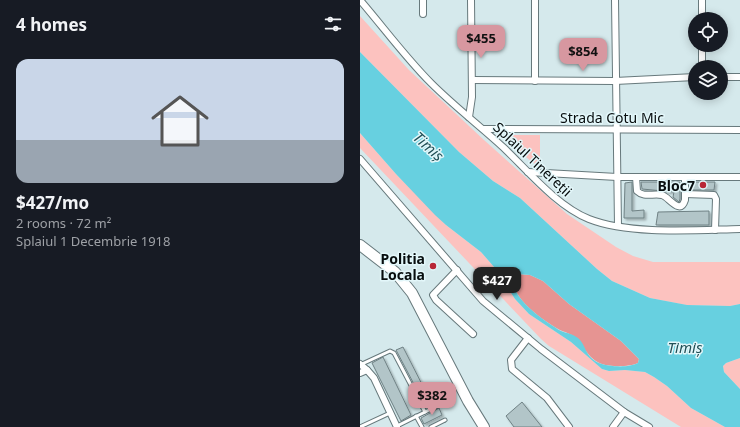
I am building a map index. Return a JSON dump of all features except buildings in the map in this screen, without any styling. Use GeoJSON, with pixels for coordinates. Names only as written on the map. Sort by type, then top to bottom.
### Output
{"type":"FeatureCollection","features":[{"type":"Feature","properties":{"kind":"main road"},"geometry":{"type":"LineString","coordinates":[[360,245],[395,272],[412,293],[468,401],[484,427]]}},
{"type":"Feature","properties":{"kind":"street","name":"Splaiul Tinereții"},"geometry":{"type":"LineString","coordinates":[[360,0],[425,77],[440,92],[484,129],[552,194],[576,213],[590,220],[618,226],[650,230],[740,229]]}},
{"type":"Feature","properties":{"kind":"street"},"geometry":{"type":"LineString","coordinates":[[423,0],[423,14]]}},
{"type":"Feature","properties":{"kind":"street"},"geometry":{"type":"LineString","coordinates":[[469,117],[472,97],[471,0]]}},
{"type":"Feature","properties":{"kind":"street"},"geometry":{"type":"LineString","coordinates":[[534,0],[535,81]]}},
{"type":"Feature","properties":{"kind":"street"},"geometry":{"type":"LineString","coordinates":[[615,0],[618,226]]}},
{"type":"Feature","properties":{"kind":"street"},"geometry":{"type":"LineString","coordinates":[[702,0],[702,12]]}},
{"type":"Feature","properties":{"kind":"street"},"geometry":{"type":"LineString","coordinates":[[472,80],[615,81],[688,77]]}},
{"type":"Feature","properties":{"kind":"street"},"geometry":{"type":"LineString","coordinates":[[728,77],[740,77]]}},
{"type":"Feature","properties":{"kind":"street","name":"Strada Cotu Mic"},"geometry":{"type":"LineString","coordinates":[[484,129],[740,130]]}},
{"type":"Feature","properties":{"kind":"street"},"geometry":{"type":"LineString","coordinates":[[360,159],[483,301],[528,338],[624,412],[649,427]]}},
{"type":"Feature","properties":{"kind":"street"},"geometry":{"type":"LineString","coordinates":[[528,172],[617,177],[740,177]]}},
{"type":"Feature","properties":{"kind":"street"},"geometry":{"type":"LineString","coordinates":[[636,177],[637,191],[640,194],[662,195],[677,206],[681,206],[684,203],[685,177]]}},
{"type":"Feature","properties":{"kind":"street"},"geometry":{"type":"LineString","coordinates":[[685,194],[711,194],[715,197],[715,230]]}},
{"type":"Feature","properties":{"kind":"street"},"geometry":{"type":"LineString","coordinates":[[457,270],[433,295],[436,300],[472,334]]}},
{"type":"Feature","properties":{"kind":"street"},"geometry":{"type":"LineString","coordinates":[[528,338],[511,360],[512,369],[547,398],[569,427]]}},
{"type":"Feature","properties":{"kind":"street"},"geometry":{"type":"LineString","coordinates":[[360,364],[374,378],[397,426]]}},
{"type":"Feature","properties":{"kind":"street"},"geometry":{"type":"LineString","coordinates":[[360,373],[367,370]]}},
{"type":"Feature","properties":{"kind":"street"},"geometry":{"type":"LineString","coordinates":[[613,427],[624,412]]}},
{"type":"Feature","properties":{"kind":"lane"},"geometry":{"type":"LineString","coordinates":[[360,364],[392,351],[425,412]]}},
{"type":"Feature","properties":{"kind":"lane"},"geometry":{"type":"LineString","coordinates":[[397,426],[437,406]]}},
{"type":"Feature","properties":{"kind":"lane"},"geometry":{"type":"LineString","coordinates":[[360,427],[390,413]]}},
{"type":"Feature","properties":{"kind":"lane"},"geometry":{"type":"LineString","coordinates":[[416,416],[422,427]]}},
{"type":"Feature","properties":{"kind":"lane"},"geometry":{"type":"LineString","coordinates":[[431,427],[446,420]]}},
{"type":"Feature","properties":{"kind":"shaded area"},"geometry":{"type":"Polygon","coordinates":[[[360,16],[409,70],[484,140],[567,214],[616,247],[633,256],[653,262],[740,262],[740,304],[730,306],[686,305],[650,298],[612,281],[520,198],[493,181],[459,152],[360,52],[360,16]]]}},
{"type":"Feature","properties":{"kind":"shaded area"},"geometry":{"type":"Polygon","coordinates":[[[360,133],[396,174],[446,225],[481,252],[495,268],[515,299],[529,314],[571,342],[602,369],[609,371],[625,370],[645,372],[667,386],[691,408],[725,427],[681,427],[549,346],[360,148],[360,133]]]}},
{"type":"Feature","properties":{"kind":"shaded area"},"geometry":{"type":"Polygon","coordinates":[[[509,135],[540,135],[540,168],[508,143],[509,135]]]}},
{"type":"Feature","properties":{"kind":"shaded area"},"geometry":{"type":"Polygon","coordinates":[[[517,274],[530,275],[543,281],[569,304],[621,341],[639,359],[638,363],[625,366],[610,366],[597,362],[574,337],[545,321],[529,308],[516,292],[514,276],[517,274]]]}},
{"type":"Feature","properties":{"kind":"shaded area"},"geometry":{"type":"Polygon","coordinates":[[[740,358],[740,389],[724,372],[723,366],[726,363],[740,358]]]}},
{"type":"Feature","properties":{"kind":"water","name":"Timiș"},"geometry":{"type":"Polygon","coordinates":[[[360,52],[459,152],[493,181],[520,198],[612,281],[650,298],[687,305],[730,306],[740,304],[740,358],[726,363],[723,366],[724,372],[740,389],[740,427],[725,427],[691,408],[667,386],[645,372],[625,370],[609,371],[602,369],[571,342],[529,314],[515,299],[495,268],[481,252],[435,215],[360,133],[360,52]],[[517,274],[514,277],[514,285],[522,301],[546,322],[561,331],[578,338],[588,354],[599,363],[630,366],[638,363],[639,359],[621,341],[569,304],[543,281],[530,275],[517,274]]]}},
{"type":"Feature","properties":{"kind":"place","name":"Bloc7"},"geometry":{"type":"Point","coordinates":[703,185]}},
{"type":"Feature","properties":{"kind":"place","name":"Politia Locala"},"geometry":{"type":"Point","coordinates":[433,266]}}]}
